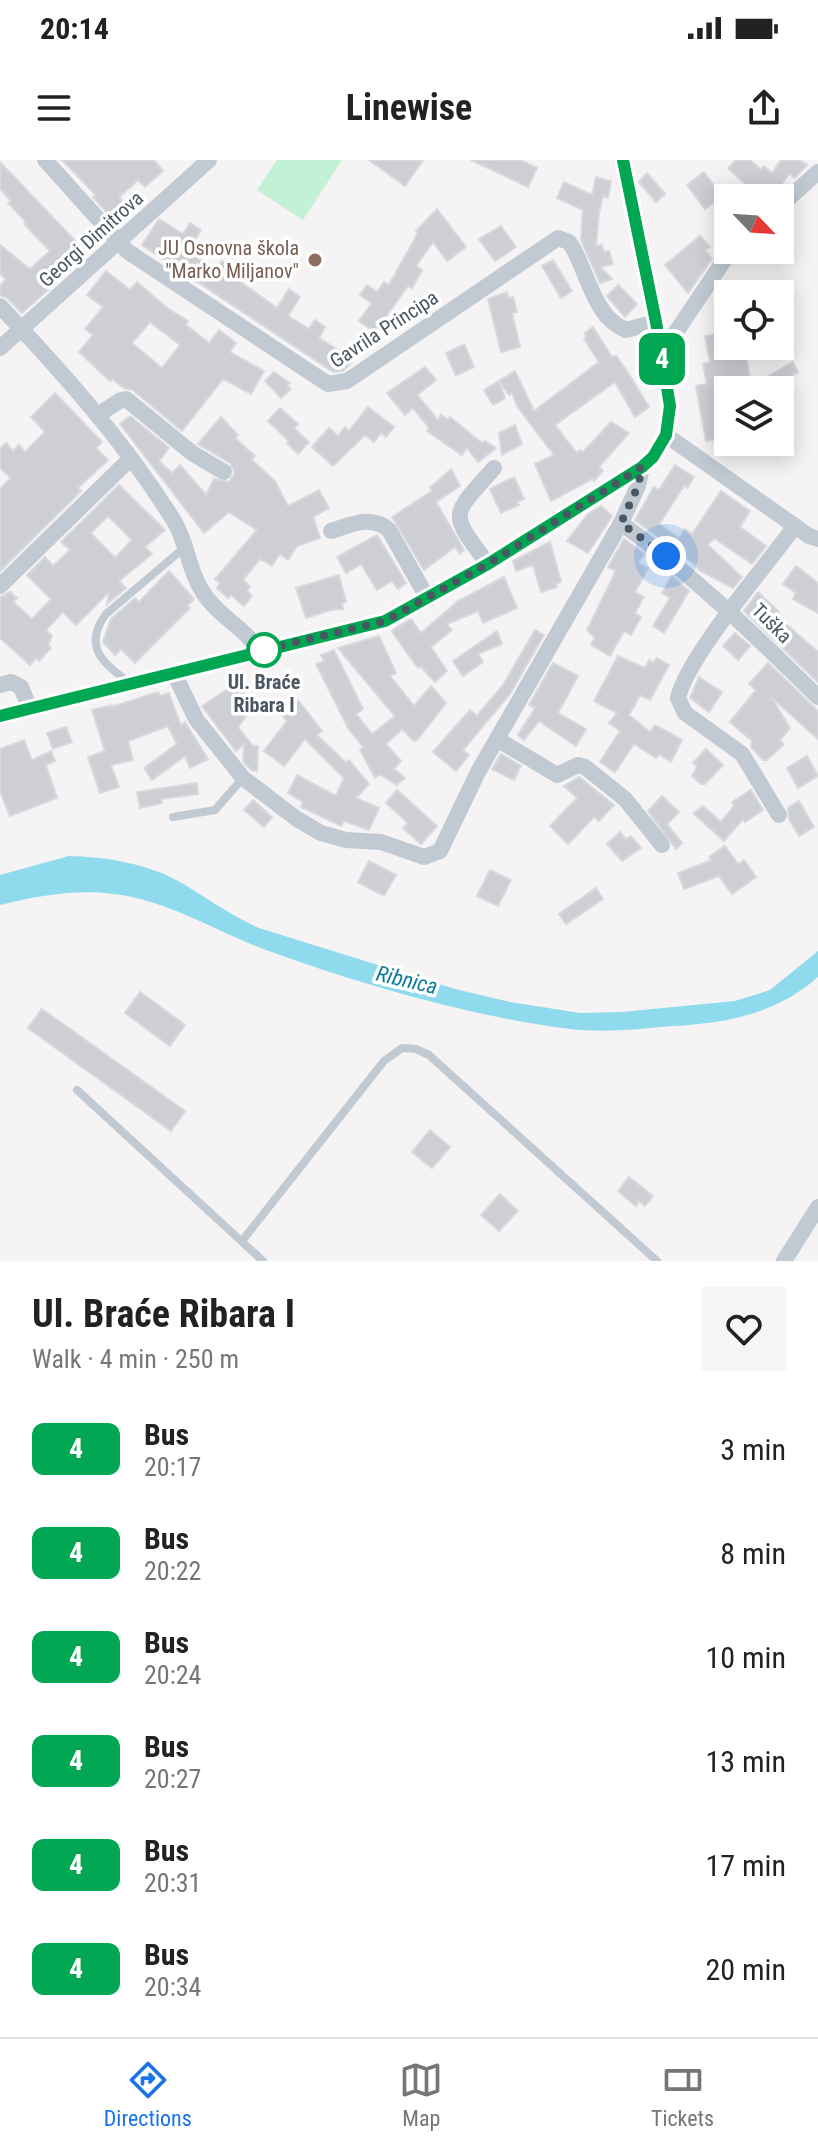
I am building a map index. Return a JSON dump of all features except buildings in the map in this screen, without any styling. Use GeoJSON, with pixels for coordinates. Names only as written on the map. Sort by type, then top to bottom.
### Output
{"type":"FeatureCollection","features":[{"type":"Feature","properties":{"kind":"street","name":"Gavrila Principa"},"geometry":{"type":"LineString","coordinates":[[45,160],[116,241],[328,384],[347,381],[558,238],[569,242],[573,248],[597,302],[615,325],[626,330],[656,322]]}},
{"type":"Feature","properties":{"kind":"street","name":"Georgi Dimitrova"},"geometry":{"type":"LineString","coordinates":[[0,348],[209,160]]}},
{"type":"Feature","properties":{"kind":"street"},"geometry":{"type":"LineString","coordinates":[[0,716],[385,621],[488,564],[642,467],[653,457],[668,428],[670,406],[623,160]]}},
{"type":"Feature","properties":{"kind":"street"},"geometry":{"type":"LineString","coordinates":[[794,193],[818,172]]}},
{"type":"Feature","properties":{"kind":"street"},"geometry":{"type":"LineString","coordinates":[[659,345],[674,335],[722,264]]}},
{"type":"Feature","properties":{"kind":"street"},"geometry":{"type":"LineString","coordinates":[[0,306],[99,414],[174,520],[200,588],[220,612],[249,636],[259,651]]}},
{"type":"Feature","properties":{"kind":"street"},"geometry":{"type":"LineString","coordinates":[[99,414],[126,399],[192,453],[224,472]]}},
{"type":"Feature","properties":{"kind":"street"},"geometry":{"type":"LineString","coordinates":[[668,428],[795,526],[818,539]]}},
{"type":"Feature","properties":{"kind":"street"},"geometry":{"type":"LineString","coordinates":[[0,586],[129,460]]}},
{"type":"Feature","properties":{"kind":"street"},"geometry":{"type":"LineString","coordinates":[[174,673],[196,719],[243,778],[297,819],[321,833],[346,840],[381,842],[424,857],[432,856],[440,851],[497,739],[621,523],[638,486],[642,467]]}},
{"type":"Feature","properties":{"kind":"street"},"geometry":{"type":"LineString","coordinates":[[488,564],[458,519],[465,500],[494,468]]}},
{"type":"Feature","properties":{"kind":"street"},"geometry":{"type":"LineString","coordinates":[[331,531],[369,520],[380,522],[389,530],[428,599]]}},
{"type":"Feature","properties":{"kind":"street","name":"Tuška"},"geometry":{"type":"LineString","coordinates":[[621,523],[731,611],[818,697]]}},
{"type":"Feature","properties":{"kind":"street","name":"Tuška"},"geometry":{"type":"LineString","coordinates":[[779,815],[742,754],[685,713],[678,698],[680,686],[731,611],[795,526]]}},
{"type":"Feature","properties":{"kind":"street"},"geometry":{"type":"LineString","coordinates":[[0,685],[11,682],[21,687],[30,709]]}},
{"type":"Feature","properties":{"kind":"street"},"geometry":{"type":"LineString","coordinates":[[497,739],[557,775],[578,765],[585,767],[625,799],[662,845]]}},
{"type":"Feature","properties":{"kind":"street"},"geometry":{"type":"LineString","coordinates":[[784,1261],[818,1207]]}},
{"type":"Feature","properties":{"kind":"lane"},"geometry":{"type":"LineString","coordinates":[[131,684],[97,651],[94,639],[97,626],[106,614],[186,546]]}},
{"type":"Feature","properties":{"kind":"lane"},"geometry":{"type":"LineString","coordinates":[[173,817],[208,814],[243,778]]}},
{"type":"Feature","properties":{"kind":"lane"},"geometry":{"type":"LineString","coordinates":[[242,1241],[384,1061],[402,1048],[429,1055],[657,1261]]}},
{"type":"Feature","properties":{"kind":"lane"},"geometry":{"type":"LineString","coordinates":[[77,1090],[263,1261]]}},
{"type":"Feature","properties":{"kind":"green space"},"geometry":{"type":"Polygon","coordinates":[[[277,160],[342,160],[303,220],[257,190],[277,160]]]}},
{"type":"Feature","properties":{"kind":"water","name":"Ribnica"},"geometry":{"type":"Polygon","coordinates":[[[69,856],[139,865],[178,881],[259,928],[455,989],[510,1002],[580,1013],[735,1001],[770,990],[818,951],[818,977],[785,1000],[732,1019],[609,1031],[532,1023],[455,1008],[340,975],[266,950],[134,897],[71,893],[0,905],[0,875],[69,856]]]}},
{"type":"Feature","properties":{"kind":"bus line","name":"4"},"geometry":{"type":"LineString","coordinates":[[0,716],[385,621],[488,564],[642,467],[653,457],[666,435],[670,406],[623,160]]}},
{"type":"Feature","properties":{"kind":"place","name":"JU Osnovna škola \"Marko Miljanov\""},"geometry":{"type":"Point","coordinates":[315,260]}},
{"type":"Feature","properties":{"kind":"place","name":"Ul. Braće Ribara I"},"geometry":{"type":"Point","coordinates":[264,650]}},
{"type":"Feature","properties":{"kind":"route"},"geometry":{"type":"LineString","coordinates":[[264,650],[259,651],[385,621],[488,564],[642,467],[638,486],[621,523],[666,556]]}}]}
